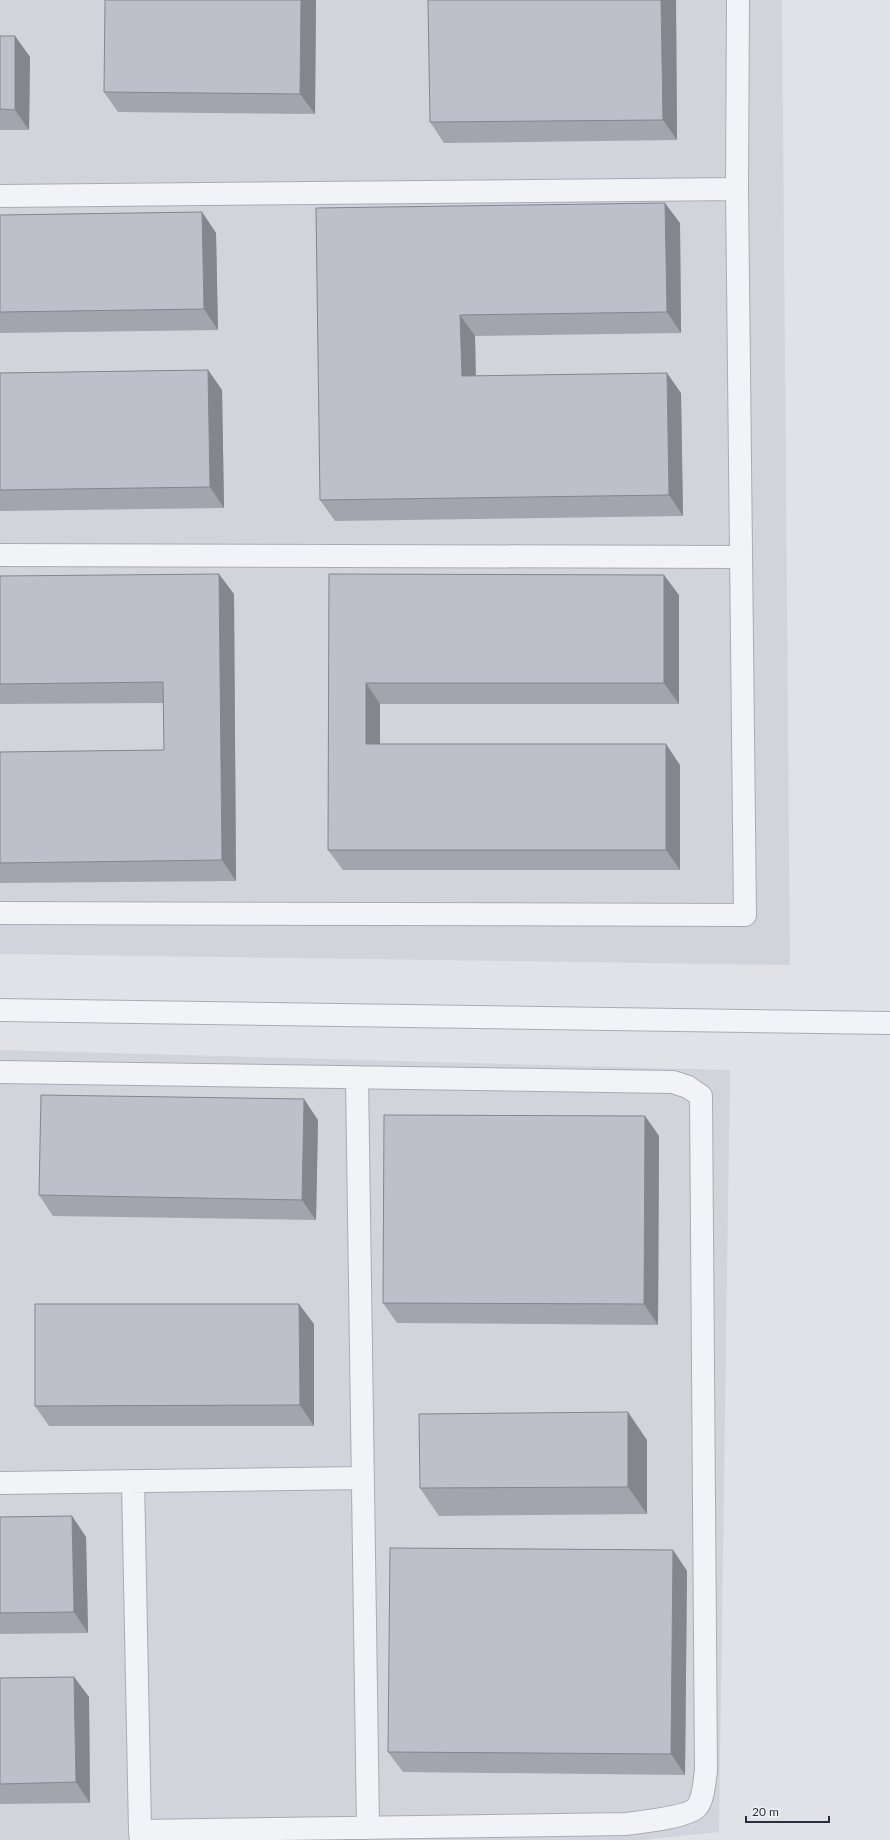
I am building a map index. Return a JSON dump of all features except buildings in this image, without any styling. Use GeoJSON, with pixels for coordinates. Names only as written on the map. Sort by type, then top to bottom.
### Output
{"type":"FeatureCollection","features":[{"type":"Feature","properties":{"kind":"street"},"geometry":{"type":"LineString","coordinates":[[0,913],[745,915],[737,189],[738,0]]}},
{"type":"Feature","properties":{"kind":"street"},"geometry":{"type":"LineString","coordinates":[[0,196],[737,189]]}},
{"type":"Feature","properties":{"kind":"street"},"geometry":{"type":"LineString","coordinates":[[0,555],[741,557]]}},
{"type":"Feature","properties":{"kind":"street"},"geometry":{"type":"LineString","coordinates":[[0,1010],[890,1022]]}},
{"type":"Feature","properties":{"kind":"street"},"geometry":{"type":"LineString","coordinates":[[0,1072],[673,1082],[684,1086],[701,1096],[706,1771],[702,1794],[697,1806],[693,1810],[676,1816],[626,1824],[368,1828],[141,1836],[133,1481]]}},
{"type":"Feature","properties":{"kind":"street"},"geometry":{"type":"LineString","coordinates":[[357,1077],[368,1828]]}},
{"type":"Feature","properties":{"kind":"street"},"geometry":{"type":"LineString","coordinates":[[0,1483],[363,1478]]}},
{"type":"Feature","properties":{"kind":"shaded area"},"geometry":{"type":"Polygon","coordinates":[[[0,0],[782,0],[790,965],[0,954],[0,0]]]}},
{"type":"Feature","properties":{"kind":"shaded area"},"geometry":{"type":"Polygon","coordinates":[[[0,1050],[730,1070],[719,1832],[642,1840],[0,1840],[0,1050]]]}}]}
